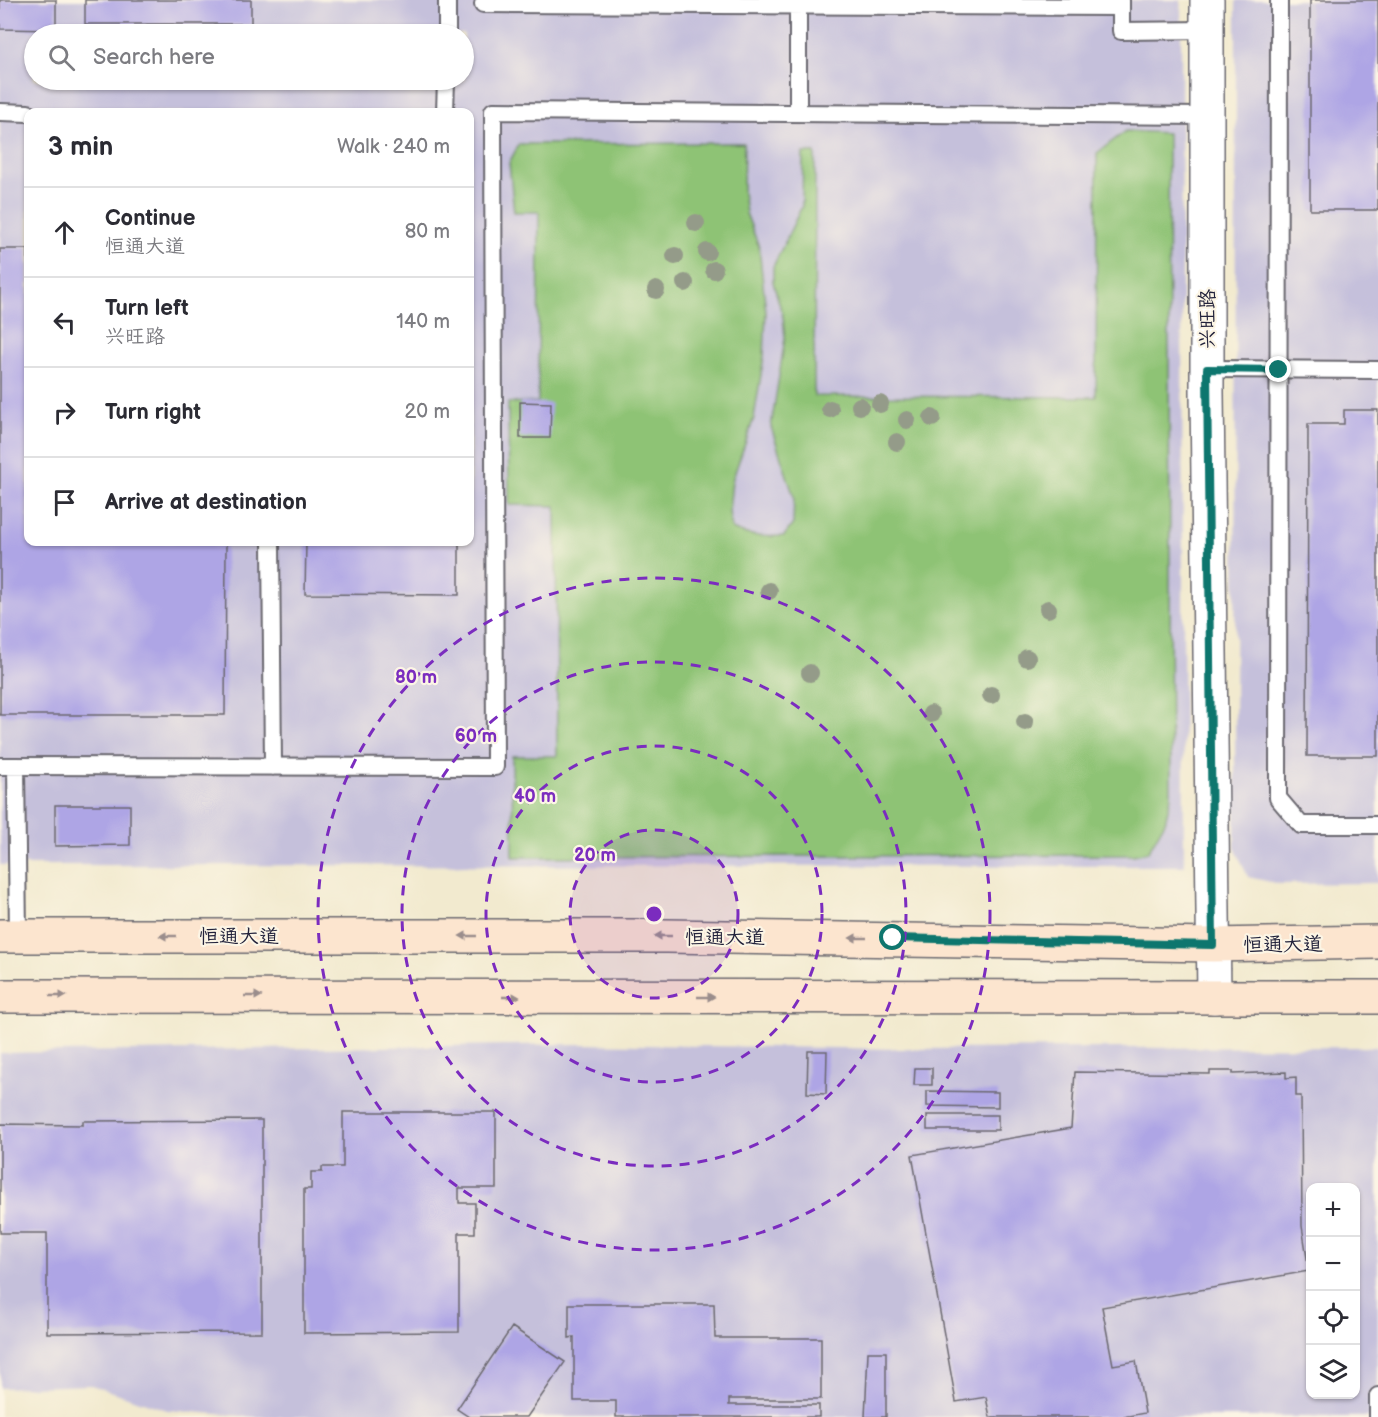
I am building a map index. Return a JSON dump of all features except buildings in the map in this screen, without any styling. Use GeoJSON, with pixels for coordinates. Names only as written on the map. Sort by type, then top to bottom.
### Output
{"type":"FeatureCollection","features":[{"type":"Feature","properties":{"kind":"main road","name":"恒通大道"},"geometry":{"type":"LineString","coordinates":[[9,936],[679,936],[1213,945],[1378,942]]}},
{"type":"Feature","properties":{"kind":"main road"},"geometry":{"type":"LineString","coordinates":[[0,996],[1378,997]]}},
{"type":"Feature","properties":{"kind":"street","name":"兴旺路"},"geometry":{"type":"LineString","coordinates":[[1207,15],[1207,369],[1214,997]]}},
{"type":"Feature","properties":{"kind":"lane"},"geometry":{"type":"LineString","coordinates":[[447,0],[447,24]]}},
{"type":"Feature","properties":{"kind":"lane"},"geometry":{"type":"LineString","coordinates":[[1279,0],[1278,798],[1302,825],[1378,825]]}},
{"type":"Feature","properties":{"kind":"lane"},"geometry":{"type":"LineString","coordinates":[[798,3],[798,113]]}},
{"type":"Feature","properties":{"kind":"lane"},"geometry":{"type":"LineString","coordinates":[[483,4],[1121,4],[1121,31],[1207,15]]}},
{"type":"Feature","properties":{"kind":"lane"},"geometry":{"type":"LineString","coordinates":[[446,90],[446,108]]}},
{"type":"Feature","properties":{"kind":"lane"},"geometry":{"type":"LineString","coordinates":[[9,936],[8,766],[495,767],[493,111],[1207,116]]}},
{"type":"Feature","properties":{"kind":"lane"},"geometry":{"type":"LineString","coordinates":[[0,112],[24,113]]}},
{"type":"Feature","properties":{"kind":"lane"},"geometry":{"type":"LineString","coordinates":[[1207,369],[1378,370]]}},
{"type":"Feature","properties":{"kind":"lane"},"geometry":{"type":"LineString","coordinates":[[272,546],[273,767]]}},
{"type":"Feature","properties":{"kind":"lane"},"geometry":{"type":"LineString","coordinates":[[1378,1396],[1378,1417]]}},
{"type":"Feature","properties":{"kind":"shaded area"},"geometry":{"type":"Polygon","coordinates":[[[0,0],[1181,0],[1184,866],[0,865],[0,0]]]}},
{"type":"Feature","properties":{"kind":"shaded area"},"geometry":{"type":"Polygon","coordinates":[[[1236,0],[1378,0],[1378,883],[1280,884],[1248,877],[1235,848],[1236,0]]]}},
{"type":"Feature","properties":{"kind":"shaded area"},"geometry":{"type":"Polygon","coordinates":[[[579,1044],[902,1049],[1378,1047],[1378,1417],[254,1417],[167,1410],[91,1385],[0,1388],[0,1053],[579,1044]]]}},
{"type":"Feature","properties":{"kind":"green space"},"geometry":{"type":"Polygon","coordinates":[[[1126,131],[1168,133],[1171,797],[1165,822],[1148,852],[1133,855],[513,857],[512,756],[557,756],[556,506],[509,505],[508,403],[538,402],[539,212],[514,212],[509,163],[519,144],[744,143],[743,192],[746,213],[759,247],[766,312],[764,356],[754,418],[732,481],[729,512],[732,529],[738,532],[751,535],[784,536],[793,524],[794,497],[771,427],[785,338],[783,317],[773,282],[773,267],[802,206],[803,153],[815,153],[814,396],[1096,397],[1097,153],[1126,131]]]}},
{"type":"Feature","properties":{"kind":"route"},"geometry":{"type":"LineString","coordinates":[[893,938],[1213,945],[1207,369],[1279,370]]}}]}
